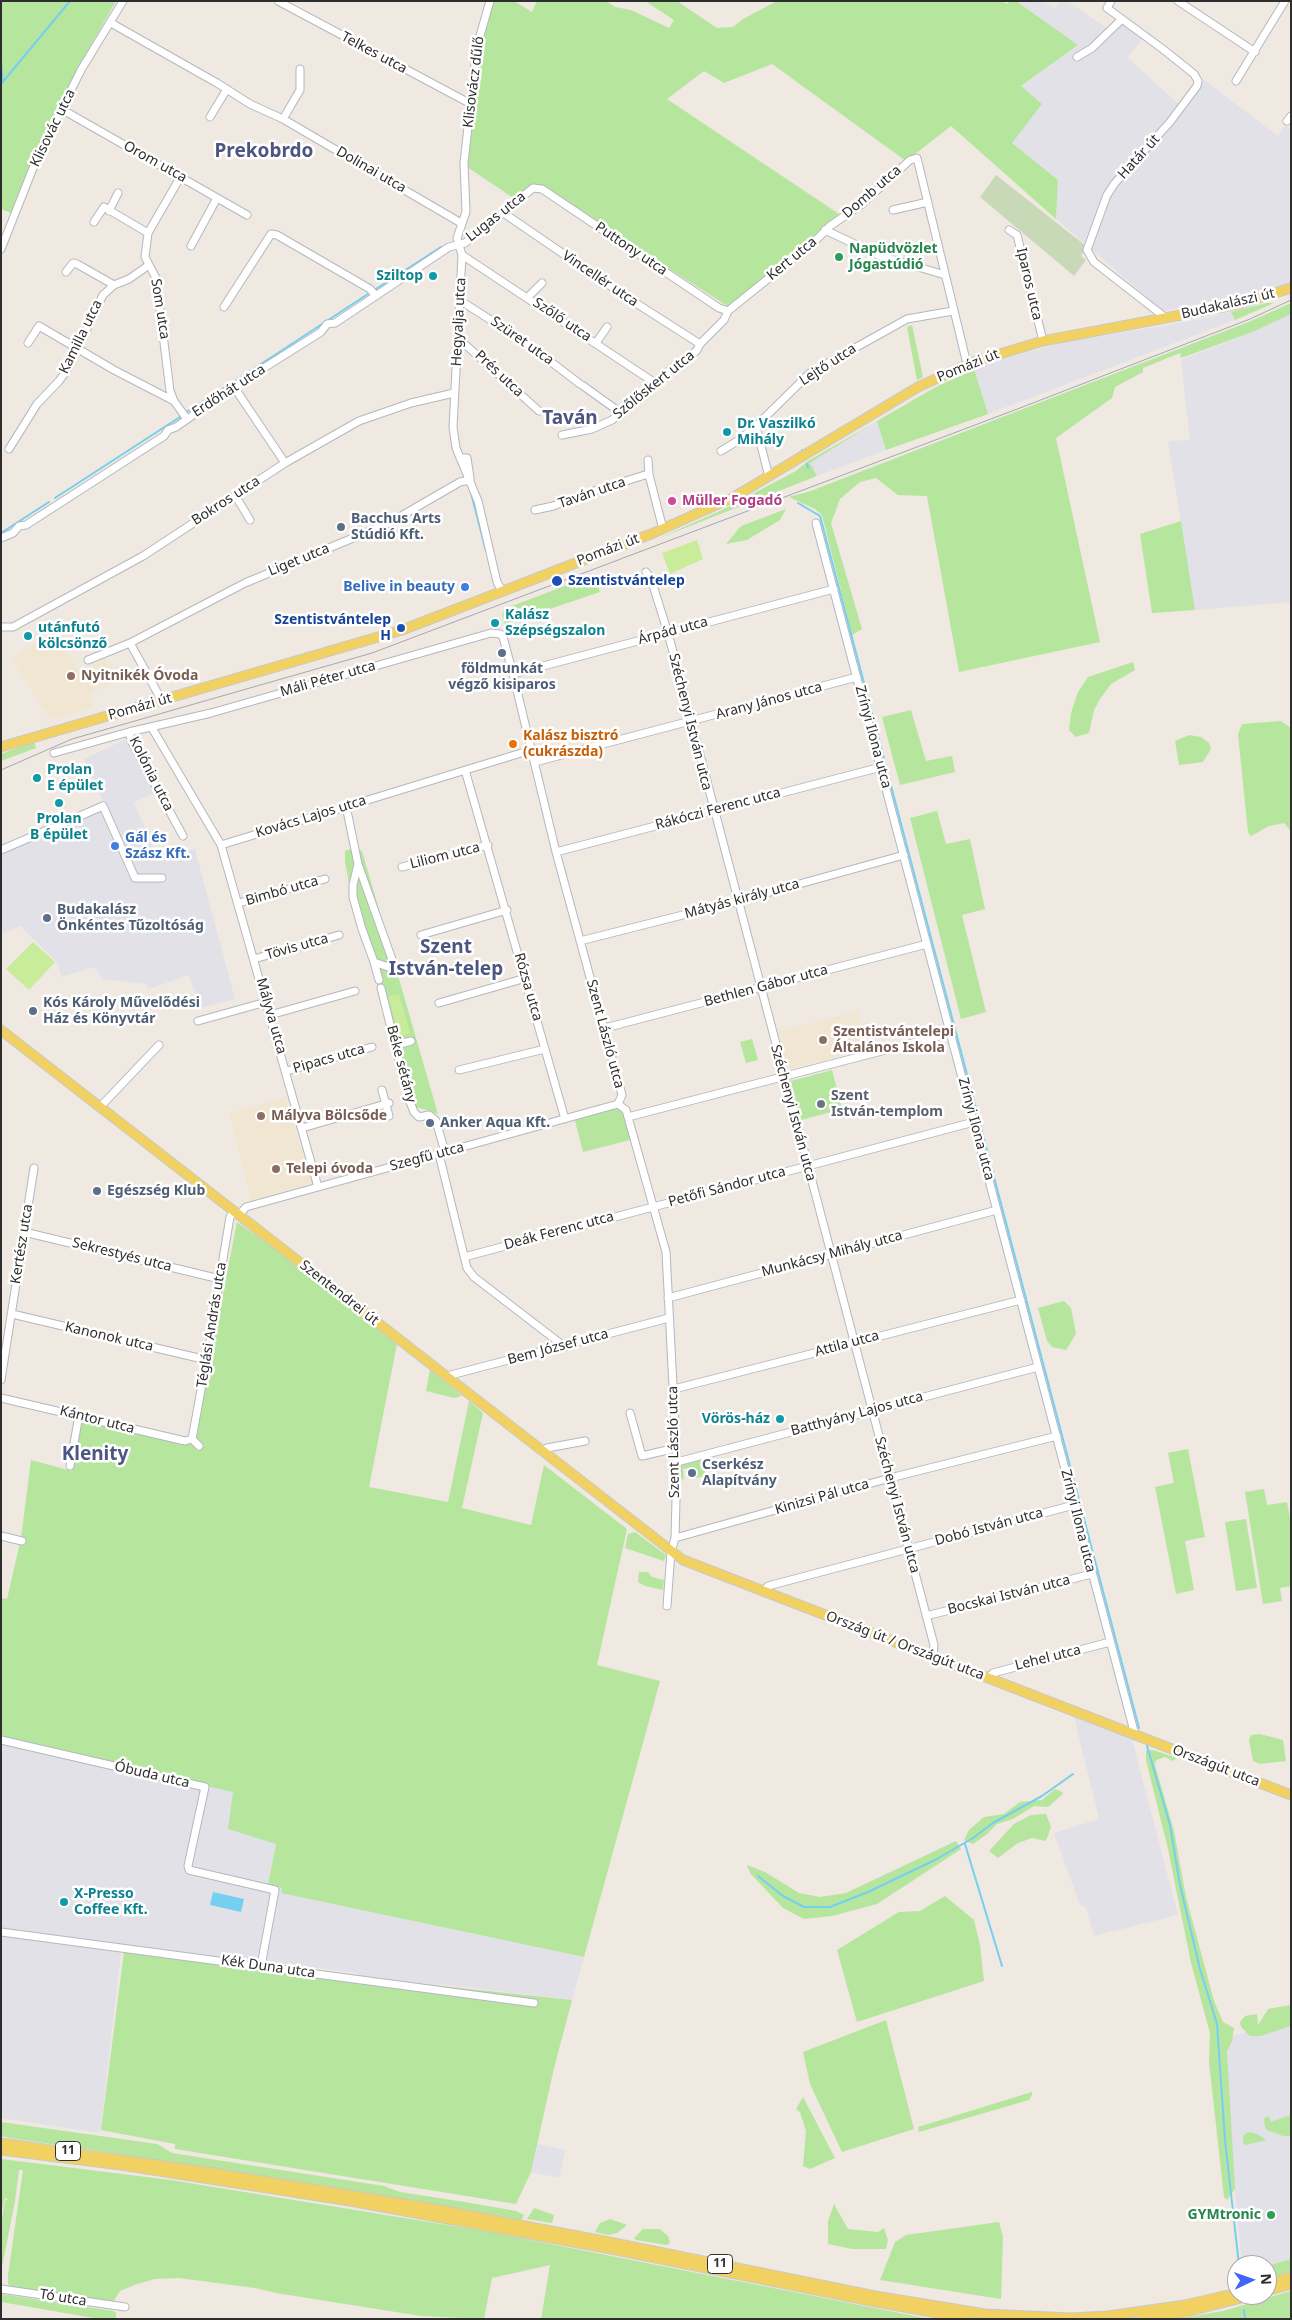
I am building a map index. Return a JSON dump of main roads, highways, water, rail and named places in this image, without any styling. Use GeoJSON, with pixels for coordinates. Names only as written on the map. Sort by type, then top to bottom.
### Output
{"type":"FeatureCollection","features":[{"type":"Feature","properties":{"kind":"main road","name":"Budakalászi út"},"geometry":{"type":"LineString","coordinates":[[1166,318],[1246,302],[1291,288]]}},
{"type":"Feature","properties":{"kind":"main road","name":"Pomázi út"},"geometry":{"type":"LineString","coordinates":[[1,747],[394,633],[708,510],[770,477],[918,388],[967,364],[1043,341],[1166,318]]}},
{"type":"Feature","properties":{"kind":"main road","name":"Szentendrei út"},"geometry":{"type":"LineString","coordinates":[[3,1030],[671,1552]]}},
{"type":"Feature","properties":{"kind":"main road","name":"Ország út / Országút utca"},"geometry":{"type":"LineString","coordinates":[[671,1552],[683,1560],[763,1592],[1138,1736]]}},
{"type":"Feature","properties":{"kind":"main road","name":"Országút utca"},"geometry":{"type":"LineString","coordinates":[[1138,1736],[1291,1795]]}},
{"type":"Feature","properties":{"kind":"main road","name":"11"},"geometry":{"type":"LineString","coordinates":[[2,2146],[204,2171],[435,2209],[627,2245],[875,2296],[985,2314],[1071,2318],[1108,2316],[1184,2305],[1227,2295]]}},
{"type":"Feature","properties":{"kind":"main road","name":"11"},"geometry":{"type":"LineString","coordinates":[[2,2146],[415,2213],[606,2248],[934,2314],[969,2319]]}},
{"type":"Feature","properties":{"kind":"main road"},"geometry":{"type":"LineString","coordinates":[[1277,2281],[1291,2277]]}},
{"type":"Feature","properties":{"kind":"main road"},"geometry":{"type":"LineString","coordinates":[[1277,2288],[1291,2284]]}},
{"type":"Feature","properties":{"kind":"main road"},"geometry":{"type":"LineString","coordinates":[[1144,2319],[1227,2302]]}},
{"type":"Feature","properties":{"kind":"water"},"geometry":{"type":"Polygon","coordinates":[[[213,1892],[244,1899],[241,1912],[210,1905],[213,1892]]]}},
{"type":"Feature","properties":{"kind":"waterway"},"geometry":{"type":"LineString","coordinates":[[1,84],[70,1]]}},
{"type":"Feature","properties":{"kind":"waterway"},"geometry":{"type":"LineString","coordinates":[[1,62],[3,83]]}},
{"type":"Feature","properties":{"kind":"waterway"},"geometry":{"type":"LineString","coordinates":[[376,289],[441,247]]}},
{"type":"Feature","properties":{"kind":"waterway"},"geometry":{"type":"LineString","coordinates":[[232,383],[368,294]]}},
{"type":"Feature","properties":{"kind":"waterway"},"geometry":{"type":"LineString","coordinates":[[188,411],[227,386]]}},
{"type":"Feature","properties":{"kind":"waterway"},"geometry":{"type":"LineString","coordinates":[[55,498],[180,417]]}},
{"type":"Feature","properties":{"kind":"waterway"},"geometry":{"type":"LineString","coordinates":[[807,464],[808,468]]}},
{"type":"Feature","properties":{"kind":"waterway"},"geometry":{"type":"LineString","coordinates":[[471,493],[486,551]]}},
{"type":"Feature","properties":{"kind":"waterway"},"geometry":{"type":"LineString","coordinates":[[1,533],[49,502]]}},
{"type":"Feature","properties":{"kind":"waterway"},"geometry":{"type":"LineString","coordinates":[[798,503],[820,516],[1139,1728]]}},
{"type":"Feature","properties":{"kind":"waterway"},"geometry":{"type":"LineString","coordinates":[[1147,1746],[1170,1825],[1180,1885],[1200,1969],[1217,2024],[1225,2140],[1238,2255]]}},
{"type":"Feature","properties":{"kind":"waterway"},"geometry":{"type":"LineString","coordinates":[[758,1876],[783,1896],[804,1907],[830,1907],[868,1892],[935,1860],[973,1838],[993,1823],[1042,1796],[1073,1774]]}},
{"type":"Feature","properties":{"kind":"waterway"},"geometry":{"type":"LineString","coordinates":[[965,1844],[1002,1966]]}},
{"type":"Feature","properties":{"kind":"waterway"},"geometry":{"type":"LineString","coordinates":[[1244,2310],[1245,2319]]}},
{"type":"Feature","properties":{"kind":"tram line"},"geometry":{"type":"LineString","coordinates":[[1,770],[72,739],[372,653],[1020,408],[1250,319],[1291,300]]}},
{"type":"Feature","properties":{"kind":"place","name":"Napüdvözlet Jógastúdió"},"geometry":{"type":"Point","coordinates":[839,257]}},
{"type":"Feature","properties":{"kind":"place","name":"Sziltop"},"geometry":{"type":"Point","coordinates":[433,276]}},
{"type":"Feature","properties":{"kind":"place","name":"Dr. Vaszilkó Mihály"},"geometry":{"type":"Point","coordinates":[727,432]}},
{"type":"Feature","properties":{"kind":"place","name":"Müller Fogadó"},"geometry":{"type":"Point","coordinates":[672,501]}},
{"type":"Feature","properties":{"kind":"place","name":"Bacchus Arts Stúdió Kft."},"geometry":{"type":"Point","coordinates":[341,527]}},
{"type":"Feature","properties":{"kind":"place","name":"Szentistvántelep"},"geometry":{"type":"Point","coordinates":[557,581]}},
{"type":"Feature","properties":{"kind":"place","name":"Belive in beauty"},"geometry":{"type":"Point","coordinates":[465,587]}},
{"type":"Feature","properties":{"kind":"place","name":"Kalász Szépségszalon"},"geometry":{"type":"Point","coordinates":[495,623]}},
{"type":"Feature","properties":{"kind":"place","name":"Szentistvántelep H"},"geometry":{"type":"Point","coordinates":[401,628]}},
{"type":"Feature","properties":{"kind":"place","name":"utánfutó kölcsönző"},"geometry":{"type":"Point","coordinates":[28,636]}},
{"type":"Feature","properties":{"kind":"place","name":"földmunkát végző kisiparos"},"geometry":{"type":"Point","coordinates":[502,653]}},
{"type":"Feature","properties":{"kind":"place","name":"Nyitnikék Óvoda"},"geometry":{"type":"Point","coordinates":[71,676]}},
{"type":"Feature","properties":{"kind":"place","name":"Kalász bisztró (cukrászda)"},"geometry":{"type":"Point","coordinates":[513,744]}},
{"type":"Feature","properties":{"kind":"place","name":"Prolan E épület"},"geometry":{"type":"Point","coordinates":[37,778]}},
{"type":"Feature","properties":{"kind":"place","name":"Prolan B épület"},"geometry":{"type":"Point","coordinates":[59,803]}},
{"type":"Feature","properties":{"kind":"place","name":"Gál és Szász Kft."},"geometry":{"type":"Point","coordinates":[115,846]}},
{"type":"Feature","properties":{"kind":"place","name":"Budakalász Önkéntes Tűzoltóság"},"geometry":{"type":"Point","coordinates":[47,918]}},
{"type":"Feature","properties":{"kind":"place","name":"Kós Károly Művelődési Ház és Könyvtár"},"geometry":{"type":"Point","coordinates":[33,1011]}},
{"type":"Feature","properties":{"kind":"place","name":"Szentistvántelepi Általános Iskola"},"geometry":{"type":"Point","coordinates":[823,1040]}},
{"type":"Feature","properties":{"kind":"place","name":"Szent István-templom"},"geometry":{"type":"Point","coordinates":[821,1104]}},
{"type":"Feature","properties":{"kind":"place","name":"Mályva Bölcsőde"},"geometry":{"type":"Point","coordinates":[261,1116]}},
{"type":"Feature","properties":{"kind":"place","name":"Anker Aqua Kft."},"geometry":{"type":"Point","coordinates":[430,1123]}},
{"type":"Feature","properties":{"kind":"place","name":"Telepi óvoda"},"geometry":{"type":"Point","coordinates":[276,1169]}},
{"type":"Feature","properties":{"kind":"place","name":"Egészség Klub"},"geometry":{"type":"Point","coordinates":[97,1191]}},
{"type":"Feature","properties":{"kind":"place","name":"Vörös-ház"},"geometry":{"type":"Point","coordinates":[780,1419]}},
{"type":"Feature","properties":{"kind":"place","name":"Cserkész Alapítvány"},"geometry":{"type":"Point","coordinates":[692,1473]}},
{"type":"Feature","properties":{"kind":"place","name":"X-Presso Coffee Kft."},"geometry":{"type":"Point","coordinates":[64,1902]}},
{"type":"Feature","properties":{"kind":"place","name":"GYMtronic"},"geometry":{"type":"Point","coordinates":[1271,2215]}},
{"type":"Feature","properties":{"kind":"district","name":"Prekobrdo"},"geometry":{"type":"Point","coordinates":[264,152]}},
{"type":"Feature","properties":{"kind":"district","name":"Taván"},"geometry":{"type":"Point","coordinates":[570,419]}},
{"type":"Feature","properties":{"kind":"district","name":"Szent István-telep"},"geometry":{"type":"Point","coordinates":[446,959]}},
{"type":"Feature","properties":{"kind":"district","name":"Klenity"},"geometry":{"type":"Point","coordinates":[95,1455]}}]}
